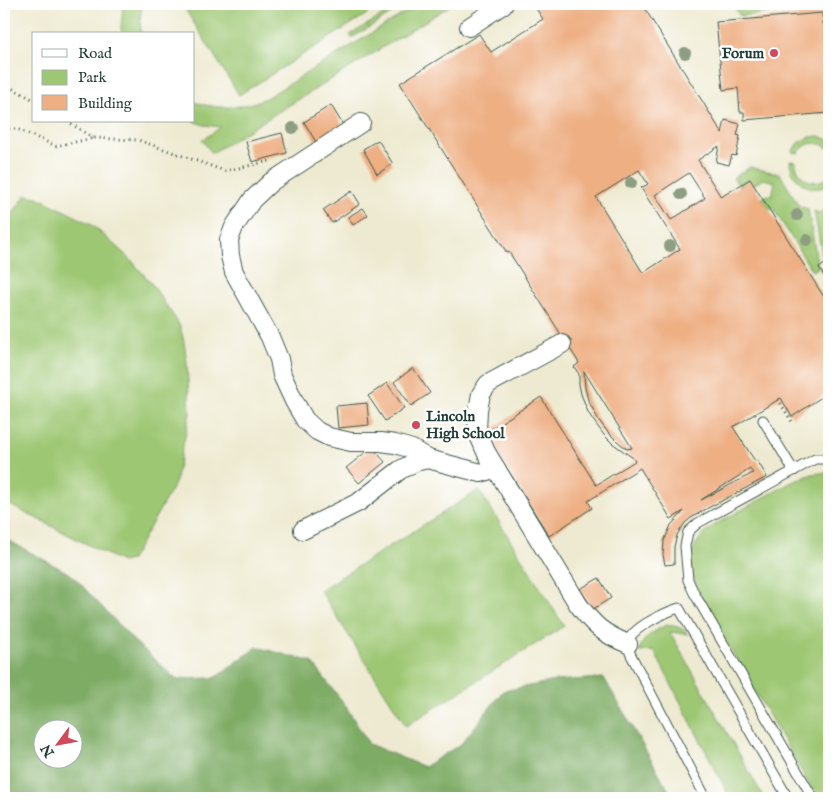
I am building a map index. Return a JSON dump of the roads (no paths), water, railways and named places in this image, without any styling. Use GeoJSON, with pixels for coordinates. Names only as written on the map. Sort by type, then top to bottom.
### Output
{"type":"FeatureCollection","features":[{"type":"Feature","properties":{"kind":"street"},"geometry":{"type":"LineString","coordinates":[[470,27],[504,4]]}},
{"type":"Feature","properties":{"kind":"street"},"geometry":{"type":"LineString","coordinates":[[361,123],[271,182],[252,200],[234,227],[229,240],[234,272],[270,337],[279,359],[282,375],[294,401],[306,420],[317,431],[329,437],[351,442],[395,444],[412,449],[428,459],[481,473],[496,468]]}},
{"type":"Feature","properties":{"kind":"street"},"geometry":{"type":"LineString","coordinates":[[562,344],[488,384],[480,394],[477,431],[486,452],[578,604],[592,622],[608,635],[628,644]]}},
{"type":"Feature","properties":{"kind":"street"},"geometry":{"type":"LineString","coordinates":[[303,530],[359,502],[400,470],[415,462],[428,459]]}},
{"type":"Feature","properties":{"kind":"lane"},"geometry":{"type":"LineString","coordinates":[[763,420],[794,470]]}},
{"type":"Feature","properties":{"kind":"lane"},"geometry":{"type":"LineString","coordinates":[[813,798],[694,593],[688,580],[685,546],[688,532],[698,523],[815,459],[829,459]]}},
{"type":"Feature","properties":{"kind":"lane"},"geometry":{"type":"LineString","coordinates":[[706,798],[632,657],[628,644],[630,637],[640,628],[652,620],[679,608],[788,798]]}},
{"type":"Feature","properties":{"kind":"place","name":"Forum"},"geometry":{"type":"Point","coordinates":[774,53]}},
{"type":"Feature","properties":{"kind":"place","name":"Lincoln High School"},"geometry":{"type":"Point","coordinates":[416,425]}}]}
